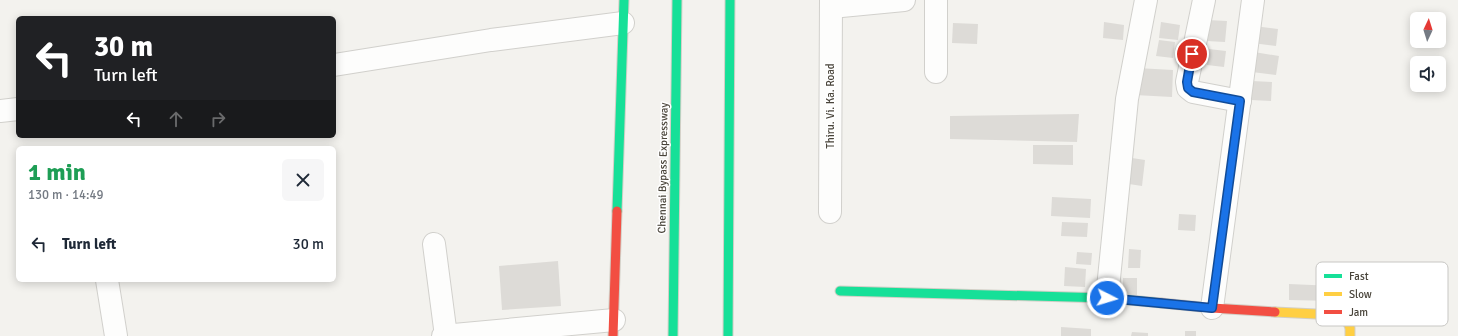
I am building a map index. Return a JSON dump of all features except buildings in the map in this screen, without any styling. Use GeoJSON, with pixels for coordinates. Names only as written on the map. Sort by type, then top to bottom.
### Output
{"type":"FeatureCollection","features":[{"type":"Feature","properties":{"kind":"main road"},"geometry":{"type":"LineString","coordinates":[[614,328],[624,0]]}},
{"type":"Feature","properties":{"kind":"main road","name":"Chennai Bypass Expressway"},"geometry":{"type":"LineString","coordinates":[[673,336],[677,0]]}},
{"type":"Feature","properties":{"kind":"main road"},"geometry":{"type":"LineString","coordinates":[[728,336],[730,0]]}},
{"type":"Feature","properties":{"kind":"main road"},"geometry":{"type":"LineString","coordinates":[[840,291],[1107,298],[1212,308],[1316,314]]}},
{"type":"Feature","properties":{"kind":"main road"},"geometry":{"type":"LineString","coordinates":[[1350,326],[1350,336]]}},
{"type":"Feature","properties":{"kind":"street"},"geometry":{"type":"LineString","coordinates":[[831,3],[904,0]]}},
{"type":"Feature","properties":{"kind":"street"},"geometry":{"type":"LineString","coordinates":[[936,0],[936,72]]}},
{"type":"Feature","properties":{"kind":"street"},"geometry":{"type":"LineString","coordinates":[[1107,298],[1128,99],[1146,0]]}},
{"type":"Feature","properties":{"kind":"street"},"geometry":{"type":"LineString","coordinates":[[1204,0],[1187,82],[1188,88],[1193,92],[1240,101]]}},
{"type":"Feature","properties":{"kind":"street"},"geometry":{"type":"LineString","coordinates":[[1212,308],[1253,0]]}},
{"type":"Feature","properties":{"kind":"street","name":"Thiru. Vi. Ka. Road"},"geometry":{"type":"LineString","coordinates":[[830,212],[831,3]]}},
{"type":"Feature","properties":{"kind":"street"},"geometry":{"type":"LineString","coordinates":[[336,65],[490,40],[623,23]]}},
{"type":"Feature","properties":{"kind":"street"},"geometry":{"type":"LineString","coordinates":[[0,111],[16,109]]}},
{"type":"Feature","properties":{"kind":"street"},"geometry":{"type":"LineString","coordinates":[[434,244],[445,336],[614,328]]}},
{"type":"Feature","properties":{"kind":"street"},"geometry":{"type":"LineString","coordinates":[[107,282],[116,336]]}},
{"type":"Feature","properties":{"kind":"traffic: fast"},"geometry":{"type":"LineString","coordinates":[[617,211],[624,0]]}},
{"type":"Feature","properties":{"kind":"traffic: fast"},"geometry":{"type":"LineString","coordinates":[[673,336],[677,0]]}},
{"type":"Feature","properties":{"kind":"traffic: fast"},"geometry":{"type":"LineString","coordinates":[[728,336],[730,0]]}},
{"type":"Feature","properties":{"kind":"traffic: fast"},"geometry":{"type":"LineString","coordinates":[[840,291],[1107,298],[1161,303]]}},
{"type":"Feature","properties":{"kind":"traffic: slow"},"geometry":{"type":"LineString","coordinates":[[1275,312],[1316,314]]}},
{"type":"Feature","properties":{"kind":"traffic: slow"},"geometry":{"type":"LineString","coordinates":[[1349,326],[1350,336]]}},
{"type":"Feature","properties":{"kind":"traffic: jam"},"geometry":{"type":"LineString","coordinates":[[613,336],[617,211]]}},
{"type":"Feature","properties":{"kind":"traffic: jam"},"geometry":{"type":"LineString","coordinates":[[1161,303],[1275,312]]}},
{"type":"Feature","properties":{"kind":"route"},"geometry":{"type":"LineString","coordinates":[[1107,298],[1212,308],[1240,101],[1193,92],[1188,88],[1187,82],[1192,54]]}}]}
